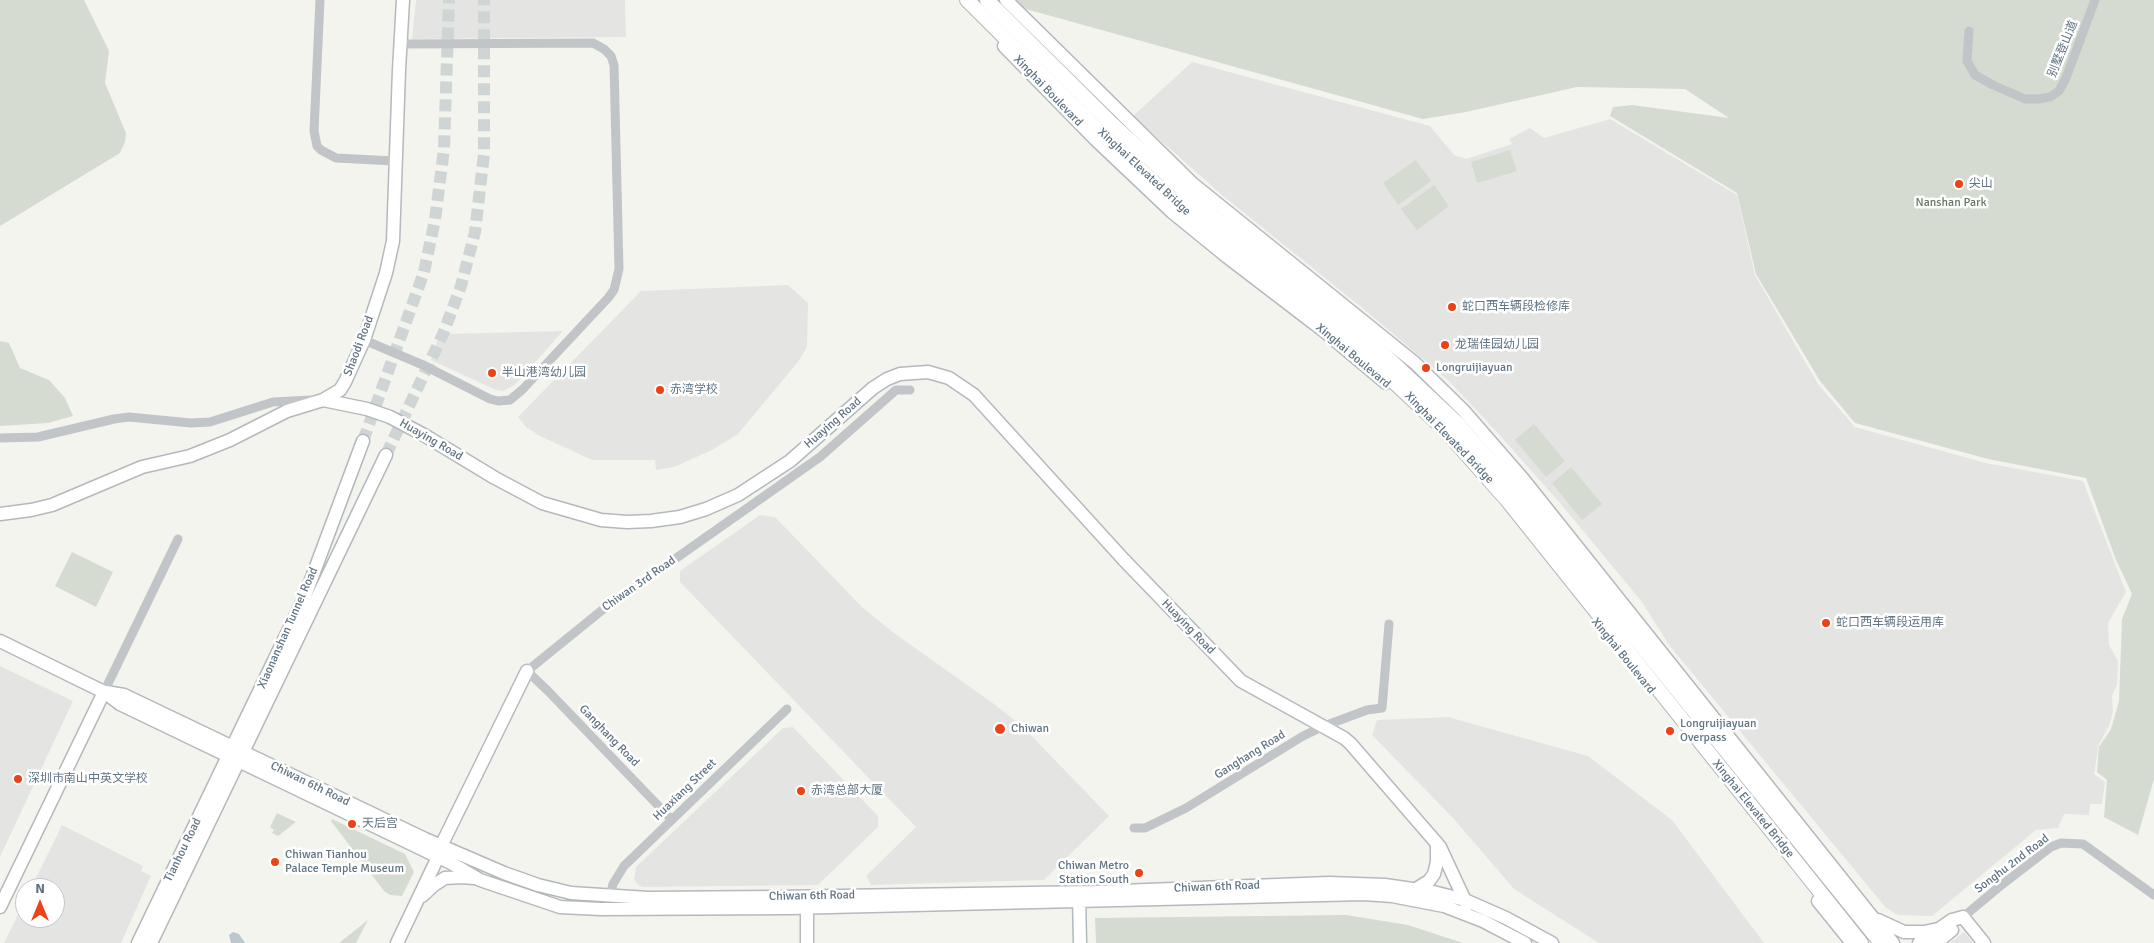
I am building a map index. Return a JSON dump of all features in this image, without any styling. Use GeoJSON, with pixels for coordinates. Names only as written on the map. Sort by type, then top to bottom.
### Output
{"type":"FeatureCollection","features":[{"type":"Feature","properties":{"kind":"main road","name":"Xinghai Elevated Bridge"},"geometry":{"type":"LineString","coordinates":[[967,0],[1105,137],[1170,197],[1365,355],[1445,430],[1507,500],[1861,943]]}},
{"type":"Feature","properties":{"kind":"main road","name":"Xinghai Elevated Bridge"},"geometry":{"type":"LineString","coordinates":[[987,0],[1112,125],[1211,215],[1371,342],[1480,446],[1880,943]]}},
{"type":"Feature","properties":{"kind":"street"},"geometry":{"type":"LineString","coordinates":[[320,0],[314,131],[317,146],[336,158],[395,161]]}},
{"type":"Feature","properties":{"kind":"street","name":"Shaodi Road"},"geometry":{"type":"LineString","coordinates":[[0,514],[31,510],[52,504],[142,467],[190,456],[230,440],[286,411],[322,400],[340,390],[364,340],[391,250],[394,225],[395,161],[403,0]]}},
{"type":"Feature","properties":{"kind":"street","name":"Xinghai Boulevard"},"geometry":{"type":"LineString","coordinates":[[959,0],[1096,140],[1172,212],[1324,331],[1394,389],[1439,433],[1502,503],[1852,943]]}},
{"type":"Feature","properties":{"kind":"street"},"geometry":{"type":"LineString","coordinates":[[1006,0],[1193,184],[1408,357],[1463,410],[1523,479],[1894,943]]}},
{"type":"Feature","properties":{"kind":"street","name":"别墅登山道"},"geometry":{"type":"LineString","coordinates":[[1969,31],[1967,61],[1975,75],[2025,99],[2038,99],[2059,91],[2066,78],[2095,0]]}},
{"type":"Feature","properties":{"kind":"street"},"geometry":{"type":"LineString","coordinates":[[364,340],[423,365],[490,399],[510,400],[523,389],[608,298],[614,290],[619,269],[614,65],[611,56],[604,49],[592,44],[400,44]]}},
{"type":"Feature","properties":{"kind":"street","name":"Huaying Road"},"geometry":{"type":"LineString","coordinates":[[0,438],[38,438],[114,419],[130,417],[191,423],[210,422],[273,402],[322,400],[367,409],[390,417],[542,504],[601,520],[651,521],[680,517],[706,509],[738,495],[790,460],[873,388],[886,379],[900,374],[928,372],[949,378],[974,394],[1124,560],[1241,681],[1324,726],[1350,743],[1437,843],[1472,916]]}},
{"type":"Feature","properties":{"kind":"street","name":"Chiwan 3rd Road"},"geometry":{"type":"LineString","coordinates":[[389,943],[437,853],[527,671],[601,611],[820,457],[896,390],[910,390]]}},
{"type":"Feature","properties":{"kind":"street","name":"Xiaonanshan Tunnel Road"},"geometry":{"type":"LineString","coordinates":[[236,754],[305,596],[363,441]]}},
{"type":"Feature","properties":{"kind":"street","name":"Xiaonanshan Tunnel Road"},"geometry":{"type":"LineString","coordinates":[[236,754],[386,455]]}},
{"type":"Feature","properties":{"kind":"street"},"geometry":{"type":"LineString","coordinates":[[0,907],[178,539]]}},
{"type":"Feature","properties":{"kind":"street","name":"Ganghang Road"},"geometry":{"type":"LineString","coordinates":[[1134,828],[1145,828],[1186,808],[1303,736],[1368,710],[1382,708],[1389,624]]}},
{"type":"Feature","properties":{"kind":"street","name":"Chiwan 6th Road"},"geometry":{"type":"LineString","coordinates":[[0,641],[104,692],[124,694],[236,754],[437,853],[480,880],[540,900],[574,908],[1079,897],[1364,894],[1392,896],[1423,902],[1472,916],[1525,943]]}},
{"type":"Feature","properties":{"kind":"street","name":"Ganghang Road"},"geometry":{"type":"LineString","coordinates":[[527,671],[672,820]]}},
{"type":"Feature","properties":{"kind":"street","name":"Huaxiang Street"},"geometry":{"type":"LineString","coordinates":[[610,896],[613,884],[624,866],[787,709]]}},
{"type":"Feature","properties":{"kind":"street","name":"Tianhou Road"},"geometry":{"type":"LineString","coordinates":[[138,943],[236,754]]}},
{"type":"Feature","properties":{"kind":"street","name":"Tianhou Road"},"geometry":{"type":"LineString","coordinates":[[151,943],[236,754]]}},
{"type":"Feature","properties":{"kind":"street"},"geometry":{"type":"LineString","coordinates":[[1416,889],[1429,881],[1434,874],[1437,862],[1437,843]]}},
{"type":"Feature","properties":{"kind":"street","name":"Songhu 2nd Road"},"geometry":{"type":"LineString","coordinates":[[1964,917],[1998,887],[2051,847],[2061,843],[2082,844],[2154,895]]}},
{"type":"Feature","properties":{"kind":"street","name":"Chiwan 3rd Road"},"geometry":{"type":"LineString","coordinates":[[397,943],[437,853]]}},
{"type":"Feature","properties":{"kind":"street","name":"Chiwan 6th Road"},"geometry":{"type":"LineString","coordinates":[[437,853],[538,885],[571,893],[648,898],[807,902]]}},
{"type":"Feature","properties":{"kind":"street"},"geometry":{"type":"LineString","coordinates":[[417,901],[434,885],[445,878],[463,877],[480,880]]}},
{"type":"Feature","properties":{"kind":"street","name":"Chiwan 6th Road"},"geometry":{"type":"LineString","coordinates":[[1079,897],[1329,883],[1385,885],[1416,889],[1465,900],[1506,918],[1552,943]]}},
{"type":"Feature","properties":{"kind":"street"},"geometry":{"type":"LineString","coordinates":[[1079,897],[1080,943]]}},
{"type":"Feature","properties":{"kind":"street"},"geometry":{"type":"LineString","coordinates":[[807,902],[807,943]]}},
{"type":"Feature","properties":{"kind":"street"},"geometry":{"type":"LineString","coordinates":[[1870,914],[1894,929],[1904,932],[1924,932],[1942,928]]}},
{"type":"Feature","properties":{"kind":"street"},"geometry":{"type":"LineString","coordinates":[[1920,943],[1952,920],[1964,917]]}},
{"type":"Feature","properties":{"kind":"street"},"geometry":{"type":"LineString","coordinates":[[1936,943],[1957,927],[1964,917]]}},
{"type":"Feature","properties":{"kind":"street"},"geometry":{"type":"LineString","coordinates":[[1964,917],[1984,943]]}},
{"type":"Feature","properties":{"kind":"shaded area"},"geometry":{"type":"Polygon","coordinates":[[[416,0],[625,0],[626,37],[412,39],[416,0]]]}},
{"type":"Feature","properties":{"kind":"shaded area"},"geometry":{"type":"Polygon","coordinates":[[[1192,62],[1430,126],[1454,155],[1466,159],[1512,144],[1509,139],[1530,128],[1544,138],[1610,119],[1737,195],[1755,275],[1818,384],[1855,427],[1986,463],[2083,481],[2126,592],[2108,623],[2109,645],[2118,661],[2117,685],[2112,696],[2113,712],[2109,726],[2099,744],[2094,774],[2105,782],[2102,804],[2090,804],[2089,815],[2064,814],[2058,828],[2036,830],[1932,916],[1898,915],[1886,908],[1669,645],[1642,602],[1560,503],[1450,382],[1366,311],[1222,195],[1133,116],[1192,62]]]}},
{"type":"Feature","properties":{"kind":"shaded area","name":"赤湾学校"},"geometry":{"type":"Polygon","coordinates":[[[788,285],[808,303],[807,347],[798,362],[738,434],[712,450],[674,467],[656,470],[655,460],[592,460],[540,436],[526,427],[518,417],[641,291],[788,285]]]}},
{"type":"Feature","properties":{"kind":"shaded area","name":"半山港湾幼儿园"},"geometry":{"type":"Polygon","coordinates":[[[563,331],[515,385],[503,391],[496,390],[431,360],[437,341],[444,334],[563,331]]]}},
{"type":"Feature","properties":{"kind":"shaded area"},"geometry":{"type":"Polygon","coordinates":[[[760,515],[775,517],[862,607],[894,633],[1022,726],[1109,816],[1044,880],[871,885],[866,876],[916,827],[680,582],[680,571],[760,515]]]}},
{"type":"Feature","properties":{"kind":"shaded area","name":"深圳市南山中英文学校"},"geometry":{"type":"Polygon","coordinates":[[[0,666],[73,701],[0,857],[0,666]]]}},
{"type":"Feature","properties":{"kind":"shaded area"},"geometry":{"type":"Polygon","coordinates":[[[1448,717],[1588,756],[1672,820],[1764,943],[1599,943],[1514,889],[1453,818],[1372,735],[1377,720],[1448,717]]]}},
{"type":"Feature","properties":{"kind":"shaded area"},"geometry":{"type":"Polygon","coordinates":[[[793,727],[878,816],[878,827],[818,885],[642,887],[637,884],[634,879],[636,867],[783,728],[793,727]]]}},
{"type":"Feature","properties":{"kind":"shaded area"},"geometry":{"type":"Polygon","coordinates":[[[62,825],[143,866],[141,871],[151,876],[121,943],[4,943],[15,920],[15,928],[65,928],[65,878],[36,878],[62,825]]]}},
{"type":"Feature","properties":{"kind":"shaded area"},"geometry":{"type":"Polygon","coordinates":[[[233,932],[239,934],[245,943],[231,943],[229,935],[233,932]]]}},
{"type":"Feature","properties":{"kind":"shaded area"},"geometry":{"type":"Polygon","coordinates":[[[1964,932],[1973,943],[1950,943],[1964,932]]]}},
{"type":"Feature","properties":{"kind":"green space"},"geometry":{"type":"Polygon","coordinates":[[[0,0],[84,0],[109,51],[105,83],[126,133],[125,142],[120,153],[0,226],[0,0]]]}},
{"type":"Feature","properties":{"kind":"green space","name":"Nanshan Park"},"geometry":{"type":"Polygon","coordinates":[[[1014,0],[2154,0],[2154,779],[2138,835],[2104,817],[2107,780],[2097,772],[2099,747],[2111,729],[2119,701],[2122,619],[2132,594],[2116,560],[2086,478],[1988,459],[1855,423],[1820,381],[1756,274],[1737,193],[1610,116],[1613,107],[1632,105],[1729,118],[1685,89],[1577,87],[1466,112],[1423,119],[1022,8],[1014,0]]]}},
{"type":"Feature","properties":{"kind":"green space"},"geometry":{"type":"Polygon","coordinates":[[[1510,150],[1517,171],[1477,183],[1471,162],[1510,150]]]}},
{"type":"Feature","properties":{"kind":"green space"},"geometry":{"type":"Polygon","coordinates":[[[1416,160],[1431,181],[1398,205],[1383,183],[1416,160]]]}},
{"type":"Feature","properties":{"kind":"green space"},"geometry":{"type":"Polygon","coordinates":[[[1434,185],[1449,206],[1417,230],[1401,209],[1434,185]]]}},
{"type":"Feature","properties":{"kind":"green space"},"geometry":{"type":"Polygon","coordinates":[[[0,341],[9,343],[20,368],[49,380],[65,398],[73,416],[48,423],[0,426],[0,341]]]}},
{"type":"Feature","properties":{"kind":"green space"},"geometry":{"type":"Polygon","coordinates":[[[1534,424],[1565,461],[1546,477],[1515,440],[1534,424]]]}},
{"type":"Feature","properties":{"kind":"green space"},"geometry":{"type":"Polygon","coordinates":[[[1571,467],[1602,504],[1582,520],[1552,483],[1571,467]]]}},
{"type":"Feature","properties":{"kind":"green space"},"geometry":{"type":"Polygon","coordinates":[[[72,552],[113,572],[96,607],[55,586],[72,552]]]}},
{"type":"Feature","properties":{"kind":"green space"},"geometry":{"type":"Polygon","coordinates":[[[277,813],[296,822],[278,836],[272,833],[274,830],[270,827],[277,813]]]}},
{"type":"Feature","properties":{"kind":"green space"},"geometry":{"type":"Polygon","coordinates":[[[332,819],[405,854],[414,872],[402,896],[390,895],[384,891],[331,821],[332,819]]]}},
{"type":"Feature","properties":{"kind":"green space"},"geometry":{"type":"Polygon","coordinates":[[[1346,915],[1408,925],[1463,943],[1096,943],[1095,918],[1346,915]]]}},
{"type":"Feature","properties":{"kind":"green space"},"geometry":{"type":"Polygon","coordinates":[[[368,920],[356,943],[339,943],[368,920]]]}},
{"type":"Feature","properties":{"kind":"tunnel"},"geometry":{"type":"LineString","coordinates":[[363,441],[424,272],[435,220],[444,149],[449,0]]}},
{"type":"Feature","properties":{"kind":"tunnel"},"geometry":{"type":"LineString","coordinates":[[386,455],[443,334],[461,286],[475,232],[484,154],[484,0]]}},
{"type":"Feature","properties":{"kind":"place","name":"尖山"},"geometry":{"type":"Point","coordinates":[1959,184]}},
{"type":"Feature","properties":{"kind":"place","name":"蛇口西车辆段检修库"},"geometry":{"type":"Point","coordinates":[1452,307]}},
{"type":"Feature","properties":{"kind":"place","name":"龙瑞佳园幼儿园"},"geometry":{"type":"Point","coordinates":[1445,345]}},
{"type":"Feature","properties":{"kind":"place","name":"Longruijiayuan"},"geometry":{"type":"Point","coordinates":[1426,368]}},
{"type":"Feature","properties":{"kind":"place","name":"半山港湾幼儿园"},"geometry":{"type":"Point","coordinates":[492,373]}},
{"type":"Feature","properties":{"kind":"place","name":"赤湾学校"},"geometry":{"type":"Point","coordinates":[660,390]}},
{"type":"Feature","properties":{"kind":"place","name":"蛇口西车辆段运用库"},"geometry":{"type":"Point","coordinates":[1826,623]}},
{"type":"Feature","properties":{"kind":"place","name":"Chiwan"},"geometry":{"type":"Point","coordinates":[1000,729]}},
{"type":"Feature","properties":{"kind":"place","name":"Longruijiayuan Overpass"},"geometry":{"type":"Point","coordinates":[1670,731]}},
{"type":"Feature","properties":{"kind":"place","name":"深圳市南山中英文学校"},"geometry":{"type":"Point","coordinates":[18,779]}},
{"type":"Feature","properties":{"kind":"place","name":"赤湾总部大厦"},"geometry":{"type":"Point","coordinates":[801,791]}},
{"type":"Feature","properties":{"kind":"place","name":"天后宫"},"geometry":{"type":"Point","coordinates":[352,824]}},
{"type":"Feature","properties":{"kind":"place","name":"Chiwan Tianhou Palace Temple Museum"},"geometry":{"type":"Point","coordinates":[275,862]}},
{"type":"Feature","properties":{"kind":"place","name":"Chiwan Metro Station South"},"geometry":{"type":"Point","coordinates":[1139,873]}}]}
